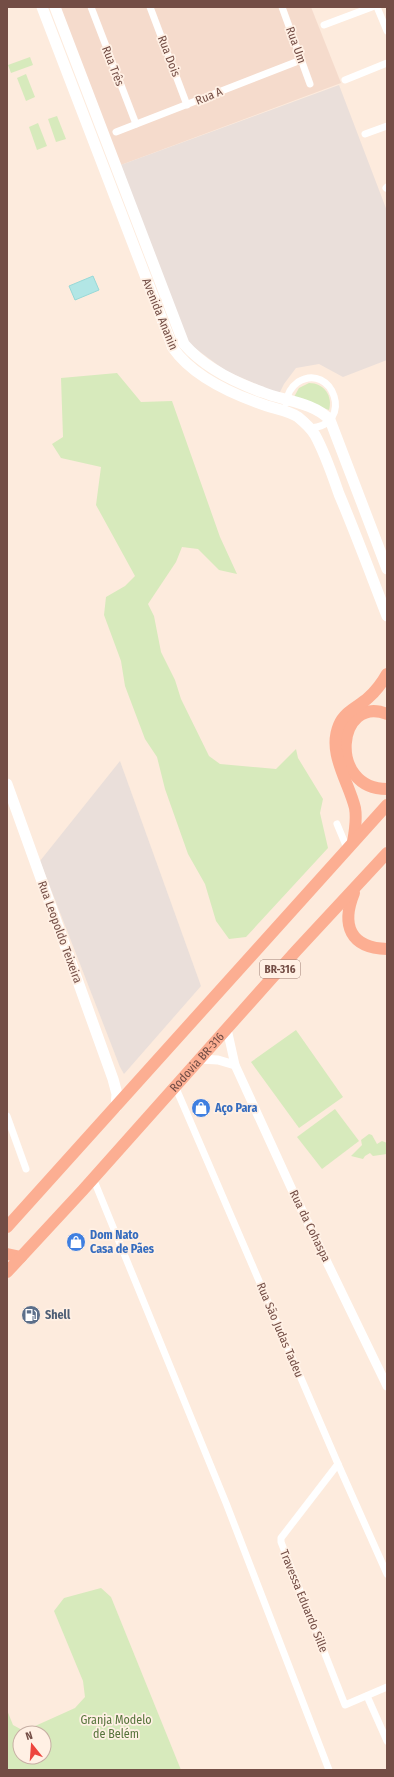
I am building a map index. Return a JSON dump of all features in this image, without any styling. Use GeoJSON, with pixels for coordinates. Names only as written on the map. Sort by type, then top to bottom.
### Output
{"type":"FeatureCollection","features":[{"type":"Feature","properties":{"kind":"highway"},"geometry":{"type":"LineString","coordinates":[[350,845],[356,816],[353,800],[339,762],[337,750],[339,726],[344,716],[374,692],[387,674]]}},
{"type":"Feature","properties":{"kind":"highway"},"geometry":{"type":"LineString","coordinates":[[387,714],[376,711],[354,719],[346,732],[345,747],[348,764],[357,779],[375,789],[387,790]]}},
{"type":"Feature","properties":{"kind":"highway","name":"BR-316"},"geometry":{"type":"LineString","coordinates":[[7,1227],[387,805]]}},
{"type":"Feature","properties":{"kind":"highway","name":"Rodovia BR-316"},"geometry":{"type":"LineString","coordinates":[[7,1272],[94,1178],[296,950],[356,888],[387,853]]}},
{"type":"Feature","properties":{"kind":"highway"},"geometry":{"type":"LineString","coordinates":[[356,888],[349,904],[347,918],[350,929],[358,940],[365,946],[387,949]]}},
{"type":"Feature","properties":{"kind":"highway"},"geometry":{"type":"LineString","coordinates":[[7,1254],[21,1257]]}},
{"type":"Feature","properties":{"kind":"main road","name":"Avenida Ananin"},"geometry":{"type":"LineString","coordinates":[[42,7],[172,348],[190,366],[216,384],[242,396],[287,411],[297,416],[310,428],[317,439],[387,616]]}},
{"type":"Feature","properties":{"kind":"main road","name":"Avenida Ananin"},"geometry":{"type":"LineString","coordinates":[[55,7],[184,344],[198,359],[217,370],[262,392],[317,410],[330,420]]}},
{"type":"Feature","properties":{"kind":"main road"},"geometry":{"type":"LineString","coordinates":[[330,420],[387,568]]}},
{"type":"Feature","properties":{"kind":"main road","name":"Rua Leopoldo Teixeira"},"geometry":{"type":"LineString","coordinates":[[7,784],[113,1079],[117,1094],[116,1107]]}},
{"type":"Feature","properties":{"kind":"main road"},"geometry":{"type":"LineString","coordinates":[[113,1079],[121,1085],[133,1087]]}},
{"type":"Feature","properties":{"kind":"street","name":"Rua Três"},"geometry":{"type":"LineString","coordinates":[[91,7],[136,124]]}},
{"type":"Feature","properties":{"kind":"street","name":"Rua Dois"},"geometry":{"type":"LineString","coordinates":[[150,7],[187,105]]}},
{"type":"Feature","properties":{"kind":"street","name":"Rua Um"},"geometry":{"type":"LineString","coordinates":[[282,7],[310,84]]}},
{"type":"Feature","properties":{"kind":"street"},"geometry":{"type":"LineString","coordinates":[[324,25],[372,7]]}},
{"type":"Feature","properties":{"kind":"street"},"geometry":{"type":"LineString","coordinates":[[377,7],[387,31]]}},
{"type":"Feature","properties":{"kind":"street","name":"Rua A"},"geometry":{"type":"LineString","coordinates":[[116,132],[301,60]]}},
{"type":"Feature","properties":{"kind":"street"},"geometry":{"type":"LineString","coordinates":[[344,80],[387,63]]}},
{"type":"Feature","properties":{"kind":"street"},"geometry":{"type":"LineString","coordinates":[[366,134],[387,126]]}},
{"type":"Feature","properties":{"kind":"street"},"geometry":{"type":"LineString","coordinates":[[287,411],[286,399],[292,388],[301,381],[312,379],[319,380],[330,388],[336,401],[336,408],[330,420],[317,428],[310,428]]}},
{"type":"Feature","properties":{"kind":"street"},"geometry":{"type":"LineString","coordinates":[[336,824],[350,845]]}},
{"type":"Feature","properties":{"kind":"street","name":"Rua da Cohaspa"},"geometry":{"type":"LineString","coordinates":[[227,1029],[235,1065],[294,1194],[387,1386]]}},
{"type":"Feature","properties":{"kind":"street"},"geometry":{"type":"LineString","coordinates":[[199,1059],[218,1060],[235,1065]]}},
{"type":"Feature","properties":{"kind":"street","name":"Rua São Judas Tadeu"},"geometry":{"type":"LineString","coordinates":[[175,1086],[387,1574]]}},
{"type":"Feature","properties":{"kind":"street"},"geometry":{"type":"LineString","coordinates":[[7,1116],[26,1169]]}},
{"type":"Feature","properties":{"kind":"street"},"geometry":{"type":"LineString","coordinates":[[94,1178],[226,1503],[328,1770]]}},
{"type":"Feature","properties":{"kind":"street","name":"Travessa Eduardo Sille"},"geometry":{"type":"LineString","coordinates":[[338,1464],[281,1538],[281,1542],[345,1705],[367,1696]]}},
{"type":"Feature","properties":{"kind":"street"},"geometry":{"type":"LineString","coordinates":[[387,1686],[367,1696],[387,1741]]}},
{"type":"Feature","properties":{"kind":"shaded area"},"geometry":{"type":"Polygon","coordinates":[[[59,7],[311,7],[341,83],[118,166],[59,7]]]}},
{"type":"Feature","properties":{"kind":"shaded area"},"geometry":{"type":"Polygon","coordinates":[[[339,85],[387,211],[387,360],[343,377],[319,364],[296,368],[284,384],[279,394],[226,371],[188,343],[118,166],[339,85]]]}},
{"type":"Feature","properties":{"kind":"shaded area"},"geometry":{"type":"Polygon","coordinates":[[[120,761],[201,986],[124,1074],[40,861],[120,761]]]}},
{"type":"Feature","properties":{"kind":"green space"},"geometry":{"type":"Polygon","coordinates":[[[30,57],[33,65],[11,73],[8,65],[30,57]]]}},
{"type":"Feature","properties":{"kind":"green space"},"geometry":{"type":"Polygon","coordinates":[[[26,74],[35,97],[26,101],[17,78],[26,74]]]}},
{"type":"Feature","properties":{"kind":"green space"},"geometry":{"type":"Polygon","coordinates":[[[57,116],[66,139],[56,142],[48,119],[57,116]]]}},
{"type":"Feature","properties":{"kind":"green space"},"geometry":{"type":"Polygon","coordinates":[[[38,123],[47,146],[37,150],[29,127],[38,123]]]}},
{"type":"Feature","properties":{"kind":"green space"},"geometry":{"type":"Polygon","coordinates":[[[117,373],[141,402],[172,401],[220,537],[237,574],[219,570],[198,549],[182,547],[176,562],[148,604],[154,616],[161,652],[175,680],[181,699],[209,756],[220,764],[276,769],[296,749],[298,758],[323,799],[320,813],[328,848],[246,937],[229,939],[216,921],[205,884],[188,854],[165,789],[157,757],[145,739],[125,686],[121,661],[104,615],[106,597],[125,586],[135,576],[96,505],[101,467],[61,458],[52,444],[63,437],[61,378],[117,373]]]}},
{"type":"Feature","properties":{"kind":"green space"},"geometry":{"type":"Polygon","coordinates":[[[309,383],[319,385],[326,391],[330,400],[329,410],[294,397],[299,388],[309,383]]]}},
{"type":"Feature","properties":{"kind":"green space"},"geometry":{"type":"Polygon","coordinates":[[[296,1030],[343,1097],[299,1128],[251,1062],[296,1030]]]}},
{"type":"Feature","properties":{"kind":"green space"},"geometry":{"type":"Polygon","coordinates":[[[335,1109],[359,1141],[322,1169],[297,1137],[335,1109]]]}},
{"type":"Feature","properties":{"kind":"green space"},"geometry":{"type":"Polygon","coordinates":[[[369,1134],[372,1135],[377,1144],[382,1141],[387,1143],[387,1154],[373,1156],[370,1153],[363,1159],[351,1156],[362,1145],[361,1140],[369,1134]]]}},
{"type":"Feature","properties":{"kind":"green space","name":"Granja Modelo de Belém"},"geometry":{"type":"Polygon","coordinates":[[[101,1588],[111,1597],[181,1770],[7,1770],[7,1710],[13,1725],[12,1765],[52,1765],[52,1725],[37,1725],[75,1708],[85,1697],[83,1681],[54,1611],[64,1598],[101,1588]]]}},
{"type":"Feature","properties":{"kind":"water"},"geometry":{"type":"Polygon","coordinates":[[[93,276],[99,290],[75,300],[69,286],[93,276]]]}},
{"type":"Feature","properties":{"kind":"place","name":"Aço Para"},"geometry":{"type":"Point","coordinates":[201,1108]}},
{"type":"Feature","properties":{"kind":"place","name":"Dom Nato Casa de Pães"},"geometry":{"type":"Point","coordinates":[76,1242]}},
{"type":"Feature","properties":{"kind":"place","name":"Shell"},"geometry":{"type":"Point","coordinates":[31,1315]}}]}
